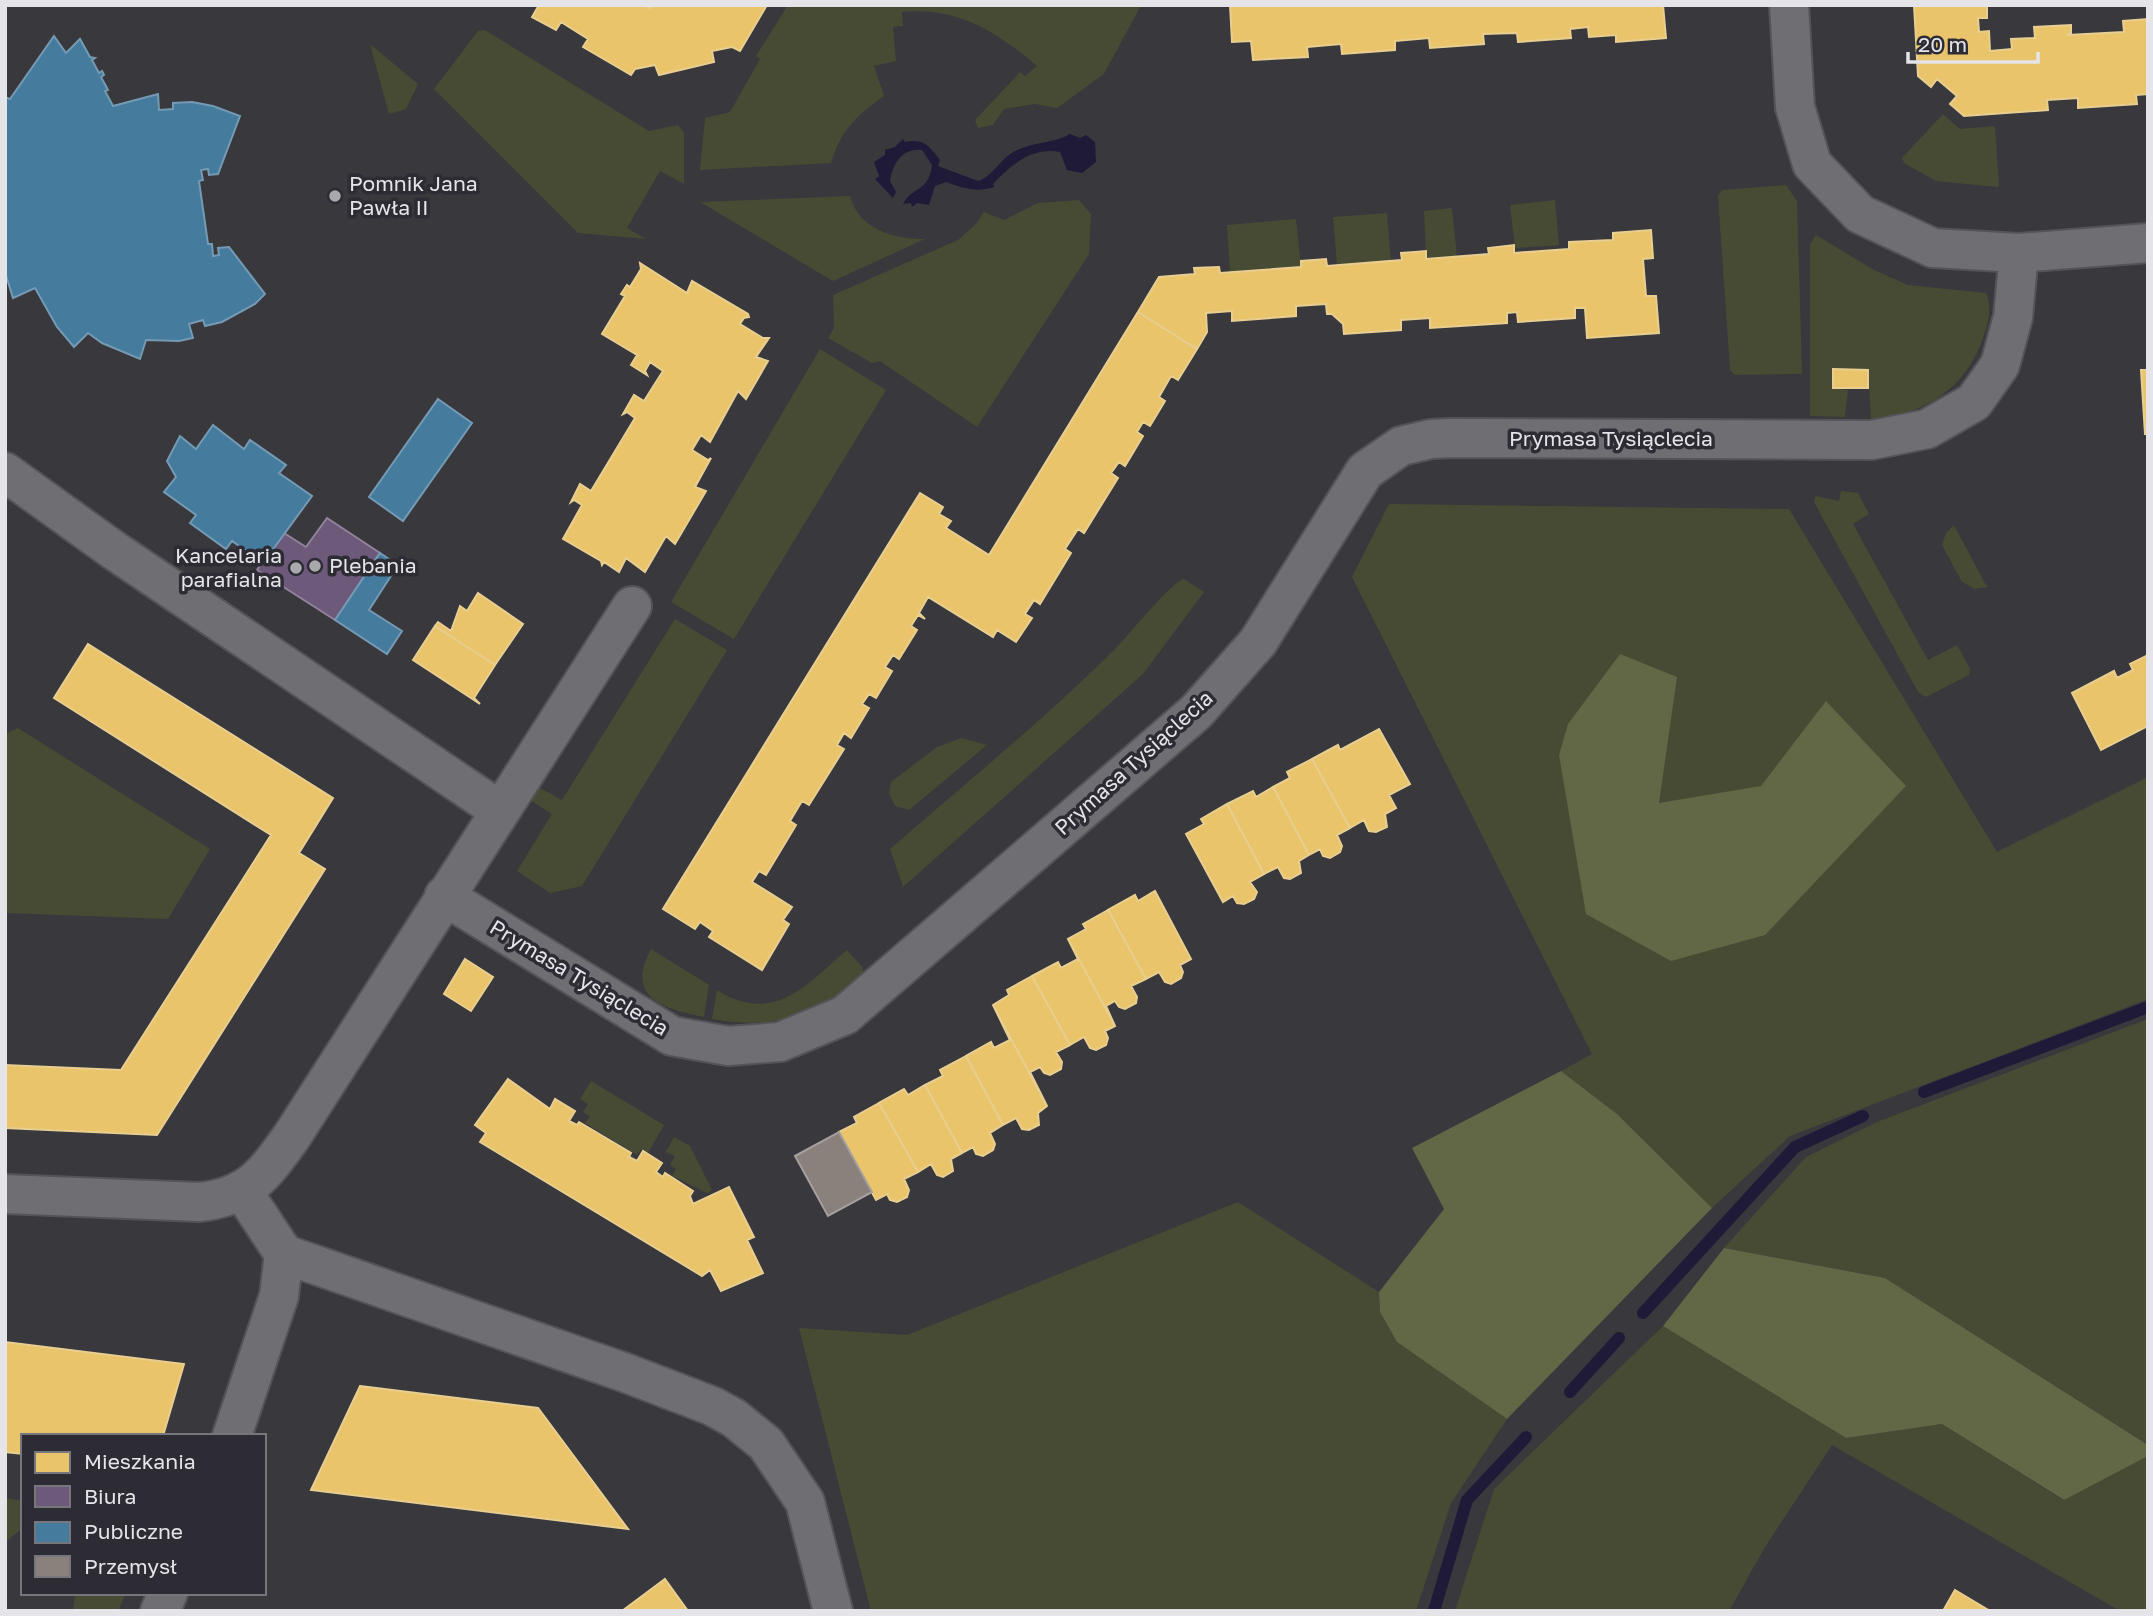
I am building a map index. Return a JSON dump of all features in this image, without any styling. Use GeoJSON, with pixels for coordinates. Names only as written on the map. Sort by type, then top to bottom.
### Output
{"type":"FeatureCollection","features":[{"type":"Feature","properties":{"kind":"street"},"geometry":{"type":"LineString","coordinates":[[1789,5],[1795,107],[1812,164],[1860,214],[1933,248],[2019,253],[2148,243]]}},
{"type":"Feature","properties":{"kind":"street","name":"Prymasa Tysiąclecia"},"geometry":{"type":"LineString","coordinates":[[444,896],[672,1036],[728,1046],[780,1042],[845,1015],[1196,712],[1258,642],[1365,471],[1401,446],[1440,439],[1872,440],[1927,429],[1974,402],[2000,365],[2013,317],[2019,253]]}},
{"type":"Feature","properties":{"kind":"street"},"geometry":{"type":"LineString","coordinates":[[5,472],[112,549],[499,810]]}},
{"type":"Feature","properties":{"kind":"street"},"geometry":{"type":"LineString","coordinates":[[5,1194],[199,1202],[222,1200],[243,1192],[265,1173],[292,1136],[632,606]]}},
{"type":"Feature","properties":{"kind":"street"},"geometry":{"type":"LineString","coordinates":[[243,1192],[284,1254],[626,1373],[712,1406],[734,1418],[766,1444],[805,1502],[833,1611]]}},
{"type":"Feature","properties":{"kind":"street"},"geometry":{"type":"LineString","coordinates":[[233,1434],[279,1296],[284,1254]]}},
{"type":"Feature","properties":{"kind":"street"},"geometry":{"type":"LineString","coordinates":[[160,1611],[168,1595]]}},
{"type":"Feature","properties":{"kind":"green space"},"geometry":{"type":"Polygon","coordinates":[[[788,5],[1141,5],[1104,74],[1057,108],[1035,104],[1004,109],[993,125],[978,128],[975,120],[1020,72],[1025,76],[1037,66],[991,32],[958,17],[922,11],[902,12],[903,26],[893,27],[896,61],[874,66],[884,96],[851,124],[831,163],[700,170],[705,118],[730,112],[760,59],[756,56],[788,5]]]}},
{"type":"Feature","properties":{"kind":"green space"},"geometry":{"type":"Polygon","coordinates":[[[485,30],[649,131],[678,125],[684,133],[684,184],[660,171],[627,228],[646,239],[578,233],[434,89],[478,31],[485,30]]]}},
{"type":"Feature","properties":{"kind":"green space"},"geometry":{"type":"Polygon","coordinates":[[[370,44],[418,84],[406,109],[389,114],[370,44]]]}},
{"type":"Feature","properties":{"kind":"green space"},"geometry":{"type":"Polygon","coordinates":[[[1943,114],[1960,129],[1995,126],[1997,187],[1936,181],[1904,163],[1902,158],[1943,114]]]}},
{"type":"Feature","properties":{"kind":"green space"},"geometry":{"type":"Polygon","coordinates":[[[1786,185],[1797,201],[1802,374],[1735,375],[1730,370],[1718,196],[1722,190],[1786,185]]]}},
{"type":"Feature","properties":{"kind":"green space"},"geometry":{"type":"Polygon","coordinates":[[[850,196],[861,217],[870,225],[901,237],[925,239],[833,281],[700,202],[850,196]]]}},
{"type":"Feature","properties":{"kind":"green space"},"geometry":{"type":"Polygon","coordinates":[[[1079,200],[1091,214],[1089,254],[977,427],[880,361],[872,363],[828,338],[834,328],[833,295],[958,240],[976,224],[984,212],[1004,220],[1038,203],[1079,200]]]}},
{"type":"Feature","properties":{"kind":"green space"},"geometry":{"type":"Polygon","coordinates":[[[1555,200],[1559,245],[1515,248],[1510,205],[1555,200]]]}},
{"type":"Feature","properties":{"kind":"green space"},"geometry":{"type":"Polygon","coordinates":[[[1452,208],[1457,257],[1426,259],[1424,211],[1452,208]]]}},
{"type":"Feature","properties":{"kind":"green space"},"geometry":{"type":"Polygon","coordinates":[[[1387,213],[1391,261],[1337,265],[1333,217],[1387,213]]]}},
{"type":"Feature","properties":{"kind":"green space"},"geometry":{"type":"Polygon","coordinates":[[[1296,219],[1301,267],[1230,272],[1227,225],[1296,219]]]}},
{"type":"Feature","properties":{"kind":"green space"},"geometry":{"type":"Polygon","coordinates":[[[1816,235],[1874,270],[1908,285],[1986,293],[1989,314],[1984,335],[1967,370],[1955,384],[1926,405],[1890,417],[1871,419],[1868,370],[1833,369],[1833,388],[1848,390],[1845,417],[1810,416],[1810,245],[1816,235]]]}},
{"type":"Feature","properties":{"kind":"green space"},"geometry":{"type":"Polygon","coordinates":[[[820,349],[886,390],[734,639],[671,602],[820,349]]]}},
{"type":"Feature","properties":{"kind":"green space"},"geometry":{"type":"Polygon","coordinates":[[[1818,487],[1816,496],[1839,501],[1841,491],[1858,493],[1869,514],[1853,524],[1928,660],[1957,645],[1970,669],[1969,675],[1926,697],[1918,692],[1814,502],[1818,487]]]}},
{"type":"Feature","properties":{"kind":"green space"},"geometry":{"type":"Polygon","coordinates":[[[1389,504],[1789,509],[1997,852],[2148,777],[2148,999],[1790,1136],[1712,1208],[1617,1114],[1561,1071],[1592,1054],[1352,577],[1389,504]]]}},
{"type":"Feature","properties":{"kind":"green space"},"geometry":{"type":"Polygon","coordinates":[[[1954,525],[1987,587],[1975,589],[1962,582],[1942,545],[1946,533],[1954,525]]]}},
{"type":"Feature","properties":{"kind":"green space"},"geometry":{"type":"Polygon","coordinates":[[[1184,579],[1204,592],[1143,674],[903,887],[890,849],[1062,699],[1117,647],[1170,589],[1184,579]]]}},
{"type":"Feature","properties":{"kind":"green space"},"geometry":{"type":"Polygon","coordinates":[[[675,619],[727,650],[582,886],[550,893],[517,871],[552,814],[528,799],[536,786],[562,800],[675,619]]]}},
{"type":"Feature","properties":{"kind":"green space"},"geometry":{"type":"Polygon","coordinates":[[[1620,654],[1677,677],[1659,803],[1761,786],[1826,701],[1906,786],[1765,935],[1671,961],[1586,914],[1559,755],[1568,724],[1620,654]]]}},
{"type":"Feature","properties":{"kind":"green space"},"geometry":{"type":"Polygon","coordinates":[[[18,728],[210,849],[168,919],[5,913],[5,734],[18,728]]]}},
{"type":"Feature","properties":{"kind":"green space"},"geometry":{"type":"Polygon","coordinates":[[[961,738],[987,745],[909,810],[895,806],[889,793],[891,782],[937,747],[961,738]]]}},
{"type":"Feature","properties":{"kind":"green space"},"geometry":{"type":"Polygon","coordinates":[[[651,949],[709,985],[704,1017],[662,1004],[645,990],[642,979],[651,949]]]}},
{"type":"Feature","properties":{"kind":"green space"},"geometry":{"type":"Polygon","coordinates":[[[847,950],[863,968],[863,977],[854,987],[827,1003],[780,1020],[747,1023],[712,1019],[717,990],[737,1000],[756,1004],[773,1002],[803,987],[847,950]]]}},
{"type":"Feature","properties":{"kind":"green space"},"geometry":{"type":"Polygon","coordinates":[[[2148,1019],[2148,1445],[1885,1278],[1724,1248],[1806,1157],[1877,1122],[2148,1019]]]}},
{"type":"Feature","properties":{"kind":"green space"},"geometry":{"type":"Polygon","coordinates":[[[1561,1071],[1617,1114],[1712,1208],[1507,1419],[1397,1342],[1380,1312],[1379,1292],[1444,1209],[1412,1148],[1561,1071]]]}},
{"type":"Feature","properties":{"kind":"green space"},"geometry":{"type":"Polygon","coordinates":[[[591,1081],[664,1125],[648,1153],[641,1149],[637,1155],[585,1123],[590,1116],[583,1112],[588,1104],[580,1099],[591,1081]]]}},
{"type":"Feature","properties":{"kind":"green space"},"geometry":{"type":"Polygon","coordinates":[[[674,1137],[690,1146],[712,1190],[707,1193],[672,1176],[676,1169],[670,1165],[675,1156],[666,1152],[674,1137]]]}},
{"type":"Feature","properties":{"kind":"green space"},"geometry":{"type":"Polygon","coordinates":[[[1238,1202],[1379,1292],[1380,1312],[1397,1342],[1507,1419],[1451,1503],[1416,1611],[871,1611],[799,1328],[907,1335],[1238,1202]]]}},
{"type":"Feature","properties":{"kind":"green space"},"geometry":{"type":"Polygon","coordinates":[[[1724,1248],[1885,1278],[2148,1445],[2148,1456],[2064,1500],[1942,1424],[1846,1438],[1663,1326],[1724,1248]]]}},
{"type":"Feature","properties":{"kind":"green space"},"geometry":{"type":"Polygon","coordinates":[[[1663,1326],[1846,1438],[1942,1424],[2063,1500],[2148,1456],[2148,1611],[2120,1611],[1832,1445],[1765,1547],[1729,1611],[1455,1611],[1494,1489],[1663,1326]]]}},
{"type":"Feature","properties":{"kind":"green space"},"geometry":{"type":"Polygon","coordinates":[[[5,1498],[21,1501],[21,1530],[5,1542],[5,1498]]]}},
{"type":"Feature","properties":{"kind":"green space"},"geometry":{"type":"Polygon","coordinates":[[[75,1595],[125,1595],[118,1611],[73,1611],[75,1595]]]}},
{"type":"Feature","properties":{"kind":"shaded area"},"geometry":{"type":"Polygon","coordinates":[[[1070,134],[1080,138],[1086,135],[1095,142],[1096,162],[1082,173],[1067,170],[1060,152],[1040,152],[1015,164],[993,184],[994,187],[976,190],[946,182],[935,186],[929,205],[917,203],[912,207],[911,203],[903,204],[928,180],[932,165],[922,150],[909,151],[896,163],[890,181],[896,192],[893,198],[875,179],[879,176],[874,162],[885,155],[885,150],[895,147],[903,139],[905,142],[917,141],[925,144],[940,160],[938,166],[978,181],[984,179],[1017,150],[1070,134]]]}},
{"type":"Feature","properties":{"kind":"building: Mieszkania"},"geometry":{"type":"Polygon","coordinates":[[[539,5],[644,5],[649,8],[658,5],[767,5],[740,51],[732,47],[712,51],[714,62],[659,75],[655,65],[635,69],[631,75],[583,47],[588,39],[561,22],[556,30],[532,17],[539,5]]]}},
{"type":"Feature","properties":{"kind":"building: Mieszkania"},"geometry":{"type":"Polygon","coordinates":[[[1230,5],[1663,5],[1666,38],[1616,42],[1616,35],[1589,37],[1588,27],[1570,29],[1571,38],[1518,42],[1517,33],[1483,34],[1484,44],[1430,48],[1429,38],[1395,41],[1395,50],[1342,54],[1341,44],[1307,47],[1308,57],[1253,60],[1251,41],[1232,42],[1230,5]]]}},
{"type":"Feature","properties":{"kind":"building: Mieszkania"},"geometry":{"type":"Polygon","coordinates":[[[1914,5],[1987,5],[1987,18],[1978,18],[1979,32],[1989,31],[1990,51],[2012,49],[2011,39],[2035,38],[2034,27],[2071,25],[2071,33],[2067,35],[2124,32],[2123,21],[2148,19],[2148,94],[2136,95],[2137,104],[2078,108],[2078,98],[2047,100],[2048,110],[1964,116],[1950,104],[1957,96],[1937,79],[1931,87],[1918,76],[1914,5]]]}},
{"type":"Feature","properties":{"kind":"building: Mieszkania"},"geometry":{"type":"Polygon","coordinates":[[[1651,230],[1653,258],[1643,259],[1646,296],[1656,296],[1659,333],[1587,338],[1585,308],[1575,308],[1575,318],[1518,322],[1517,312],[1507,313],[1507,323],[1430,328],[1430,318],[1401,320],[1401,330],[1344,334],[1343,324],[1332,314],[1327,314],[1326,304],[1296,306],[1296,316],[1232,321],[1232,311],[1206,313],[1207,332],[1197,349],[1138,312],[1159,277],[1195,274],[1194,268],[1219,267],[1220,273],[1301,267],[1301,261],[1326,259],[1327,266],[1402,260],[1401,253],[1426,251],[1426,259],[1489,254],[1488,248],[1514,245],[1514,253],[1569,249],[1569,242],[1613,240],[1613,233],[1651,230]]]}},
{"type":"Feature","properties":{"kind":"building: Mieszkania"},"geometry":{"type":"Polygon","coordinates":[[[640,263],[687,293],[692,281],[748,314],[749,317],[744,318],[740,324],[763,338],[769,338],[756,357],[768,361],[746,399],[738,391],[710,442],[701,435],[692,450],[708,460],[711,458],[695,487],[706,491],[675,544],[666,536],[645,572],[626,558],[619,572],[604,562],[602,565],[601,561],[563,539],[582,505],[574,500],[571,502],[580,484],[591,491],[635,418],[627,412],[623,414],[634,395],[644,401],[663,371],[650,362],[645,371],[647,375],[631,365],[637,355],[602,334],[625,296],[621,294],[627,285],[630,287],[641,269],[640,263]]]}},
{"type":"Feature","properties":{"kind":"building: Mieszkania"},"geometry":{"type":"Polygon","coordinates":[[[1138,312],[1197,349],[1178,380],[1171,376],[1159,397],[1165,401],[1150,426],[1143,422],[1137,432],[1143,436],[1125,466],[1119,462],[1111,473],[1118,478],[1084,533],[1078,529],[1065,549],[1071,553],[1040,604],[1034,600],[1025,614],[1032,618],[1016,642],[997,630],[993,637],[928,597],[919,613],[925,619],[918,615],[911,626],[917,630],[899,659],[893,655],[885,667],[892,671],[876,698],[869,694],[862,704],[869,708],[851,738],[844,733],[837,745],[844,749],[809,805],[802,801],[790,821],[796,825],[766,875],[759,871],[752,882],[792,907],[783,920],[789,924],[762,970],[709,937],[713,931],[700,922],[695,929],[663,909],[920,493],[943,507],[939,514],[951,521],[946,528],[989,555],[1138,312]]]}},
{"type":"Feature","properties":{"kind":"building: Mieszkania"},"geometry":{"type":"Polygon","coordinates":[[[1833,369],[1868,370],[1868,388],[1833,388],[1833,369]]]}},
{"type":"Feature","properties":{"kind":"building: Mieszkania"},"geometry":{"type":"Polygon","coordinates":[[[2141,370],[2148,370],[2148,434],[2145,434],[2141,370]]]}},
{"type":"Feature","properties":{"kind":"building: Mieszkania"},"geometry":{"type":"Polygon","coordinates":[[[478,593],[523,624],[495,665],[435,626],[438,622],[451,631],[460,606],[467,611],[478,593]]]}},
{"type":"Feature","properties":{"kind":"building: Mieszkania"},"geometry":{"type":"Polygon","coordinates":[[[435,626],[495,665],[474,698],[480,704],[413,660],[435,626]]]}},
{"type":"Feature","properties":{"kind":"building: Mieszkania"},"geometry":{"type":"Polygon","coordinates":[[[88,644],[333,798],[299,853],[325,869],[157,1135],[5,1128],[5,1065],[121,1070],[271,835],[54,698],[88,644]]]}},
{"type":"Feature","properties":{"kind":"building: Mieszkania"},"geometry":{"type":"Polygon","coordinates":[[[2148,655],[2148,726],[2101,750],[2072,693],[2114,671],[2117,678],[2133,670],[2130,664],[2148,655]]]}},
{"type":"Feature","properties":{"kind":"building: Mieszkania"},"geometry":{"type":"Polygon","coordinates":[[[1379,729],[1410,784],[1389,795],[1396,808],[1385,814],[1387,827],[1376,832],[1369,831],[1364,820],[1350,828],[1312,759],[1338,745],[1340,750],[1379,729]]]}},
{"type":"Feature","properties":{"kind":"building: Mieszkania"},"geometry":{"type":"Polygon","coordinates":[[[1312,759],[1350,828],[1337,835],[1342,846],[1340,852],[1330,858],[1323,856],[1320,849],[1309,855],[1273,787],[1290,778],[1287,772],[1312,759]]]}},
{"type":"Feature","properties":{"kind":"building: Mieszkania"},"geometry":{"type":"Polygon","coordinates":[[[1273,787],[1309,855],[1299,861],[1301,873],[1290,879],[1284,878],[1278,867],[1264,874],[1227,804],[1253,791],[1256,797],[1273,787]]]}},
{"type":"Feature","properties":{"kind":"building: Mieszkania"},"geometry":{"type":"Polygon","coordinates":[[[1227,804],[1264,874],[1250,882],[1257,892],[1254,899],[1244,904],[1237,903],[1233,896],[1223,902],[1186,834],[1204,824],[1201,819],[1227,804]]]}},
{"type":"Feature","properties":{"kind":"building: Mieszkania"},"geometry":{"type":"Polygon","coordinates":[[[1155,891],[1191,959],[1180,965],[1183,972],[1181,978],[1171,984],[1165,982],[1159,972],[1146,979],[1108,910],[1135,895],[1138,901],[1155,891]]]}},
{"type":"Feature","properties":{"kind":"building: Mieszkania"},"geometry":{"type":"Polygon","coordinates":[[[1108,910],[1146,979],[1131,986],[1137,997],[1136,1003],[1125,1009],[1119,1007],[1115,1001],[1106,1006],[1115,1026],[1068,939],[1086,929],[1083,924],[1108,910]]]}},
{"type":"Feature","properties":{"kind":"building: Mieszkania"},"geometry":{"type":"Polygon","coordinates":[[[1068,939],[1115,1026],[1105,1031],[1108,1038],[1106,1045],[1096,1050],[1090,1048],[1084,1037],[1070,1045],[1032,976],[1058,962],[1061,968],[1078,959],[1068,939]]]}},
{"type":"Feature","properties":{"kind":"building: Mieszkania"},"geometry":{"type":"Polygon","coordinates":[[[465,959],[493,977],[471,1011],[444,994],[465,959]]]}},
{"type":"Feature","properties":{"kind":"building: Mieszkania"},"geometry":{"type":"Polygon","coordinates":[[[1032,976],[1070,1045],[1056,1052],[1062,1062],[1061,1069],[1050,1075],[1044,1073],[1040,1067],[1030,1072],[1047,1106],[993,1005],[1009,995],[1007,990],[1032,976]]]}},
{"type":"Feature","properties":{"kind":"building: Mieszkania"},"geometry":{"type":"Polygon","coordinates":[[[993,1005],[1047,1106],[1038,1113],[1039,1125],[1029,1130],[1022,1129],[1016,1118],[1003,1125],[966,1056],[991,1042],[994,1048],[1010,1040],[993,1005]]]}},
{"type":"Feature","properties":{"kind":"building: Mieszkania"},"geometry":{"type":"Polygon","coordinates":[[[966,1056],[1003,1125],[990,1133],[995,1144],[993,1150],[983,1156],[976,1154],[973,1147],[962,1153],[925,1085],[943,1076],[940,1070],[966,1056]]]}},
{"type":"Feature","properties":{"kind":"building: Mieszkania"},"geometry":{"type":"Polygon","coordinates":[[[508,1079],[550,1109],[555,1099],[575,1111],[569,1121],[577,1125],[579,1122],[631,1153],[629,1157],[637,1161],[643,1151],[662,1163],[656,1172],[663,1177],[665,1173],[693,1191],[690,1196],[693,1204],[729,1187],[754,1237],[747,1240],[763,1273],[721,1291],[710,1270],[702,1276],[480,1142],[486,1133],[475,1125],[508,1079]]]}},
{"type":"Feature","properties":{"kind":"building: Mieszkania"},"geometry":{"type":"Polygon","coordinates":[[[925,1085],[962,1153],[951,1159],[953,1171],[943,1177],[937,1175],[931,1164],[918,1172],[879,1103],[904,1089],[908,1095],[925,1085]]]}},
{"type":"Feature","properties":{"kind":"building: Mieszkania"},"geometry":{"type":"Polygon","coordinates":[[[879,1103],[918,1172],[904,1179],[909,1190],[907,1197],[897,1202],[890,1200],[887,1194],[876,1200],[839,1132],[857,1123],[854,1117],[879,1103]]]}},
{"type":"Feature","properties":{"kind":"building: Mieszkania"},"geometry":{"type":"Polygon","coordinates":[[[5,1342],[184,1364],[164,1434],[21,1434],[21,1454],[5,1452],[5,1342]]]}},
{"type":"Feature","properties":{"kind":"building: Mieszkania"},"geometry":{"type":"Polygon","coordinates":[[[360,1386],[538,1408],[628,1529],[311,1490],[360,1386]]]}},
{"type":"Feature","properties":{"kind":"building: Mieszkania"},"geometry":{"type":"Polygon","coordinates":[[[665,1579],[688,1611],[622,1611],[665,1579]]]}},
{"type":"Feature","properties":{"kind":"building: Mieszkania"},"geometry":{"type":"Polygon","coordinates":[[[1955,1590],[1990,1611],[1943,1611],[1955,1590]]]}},
{"type":"Feature","properties":{"kind":"building: Biura","name":"Plebania"},"geometry":{"type":"Polygon","coordinates":[[[327,518],[380,553],[335,620],[257,570],[284,533],[306,547],[327,518]]]}},
{"type":"Feature","properties":{"kind":"building: Publiczne"},"geometry":{"type":"Polygon","coordinates":[[[54,36],[66,53],[80,39],[90,57],[95,58],[92,60],[99,73],[102,71],[104,75],[101,77],[108,90],[105,91],[113,106],[158,94],[159,110],[173,109],[173,103],[192,102],[240,116],[218,174],[209,175],[208,169],[201,170],[203,180],[199,181],[208,244],[212,244],[213,256],[219,255],[218,248],[229,247],[265,294],[255,304],[222,322],[205,326],[203,320],[189,324],[193,338],[179,341],[146,340],[140,359],[102,343],[88,333],[74,347],[57,327],[35,288],[13,298],[5,272],[5,97],[10,99],[54,36]]]}},
{"type":"Feature","properties":{"kind":"building: Publiczne"},"geometry":{"type":"Polygon","coordinates":[[[438,399],[472,423],[403,521],[369,497],[438,399]]]}},
{"type":"Feature","properties":{"kind":"building: Publiczne"},"geometry":{"type":"Polygon","coordinates":[[[213,425],[244,449],[250,440],[286,465],[279,473],[312,496],[263,563],[232,541],[226,549],[190,523],[196,515],[164,492],[176,477],[167,461],[180,436],[196,449],[213,425]]]}},
{"type":"Feature","properties":{"kind":"building: Publiczne"},"geometry":{"type":"Polygon","coordinates":[[[380,553],[398,565],[369,610],[402,631],[387,654],[335,620],[380,553]]]}},
{"type":"Feature","properties":{"kind":"building: Przemysł"},"geometry":{"type":"Polygon","coordinates":[[[839,1132],[872,1192],[828,1216],[795,1156],[839,1132]]]}},
{"type":"Feature","properties":{"kind":"waterway"},"geometry":{"type":"LineString","coordinates":[[1924,1092],[2148,1007]]}},
{"type":"Feature","properties":{"kind":"waterway"},"geometry":{"type":"LineString","coordinates":[[1643,1313],[1795,1147],[1863,1116]]}},
{"type":"Feature","properties":{"kind":"waterway"},"geometry":{"type":"LineString","coordinates":[[1570,1392],[1619,1338]]}},
{"type":"Feature","properties":{"kind":"waterway"},"geometry":{"type":"LineString","coordinates":[[1434,1611],[1467,1500],[1526,1437]]}},
{"type":"Feature","properties":{"kind":"place","name":"Pomnik Jana Pawła II"},"geometry":{"type":"Point","coordinates":[335,196]}},
{"type":"Feature","properties":{"kind":"place","name":"Plebania"},"geometry":{"type":"Point","coordinates":[315,566]}},
{"type":"Feature","properties":{"kind":"place","name":"Kancelaria parafialna"},"geometry":{"type":"Point","coordinates":[296,568]}}]}
